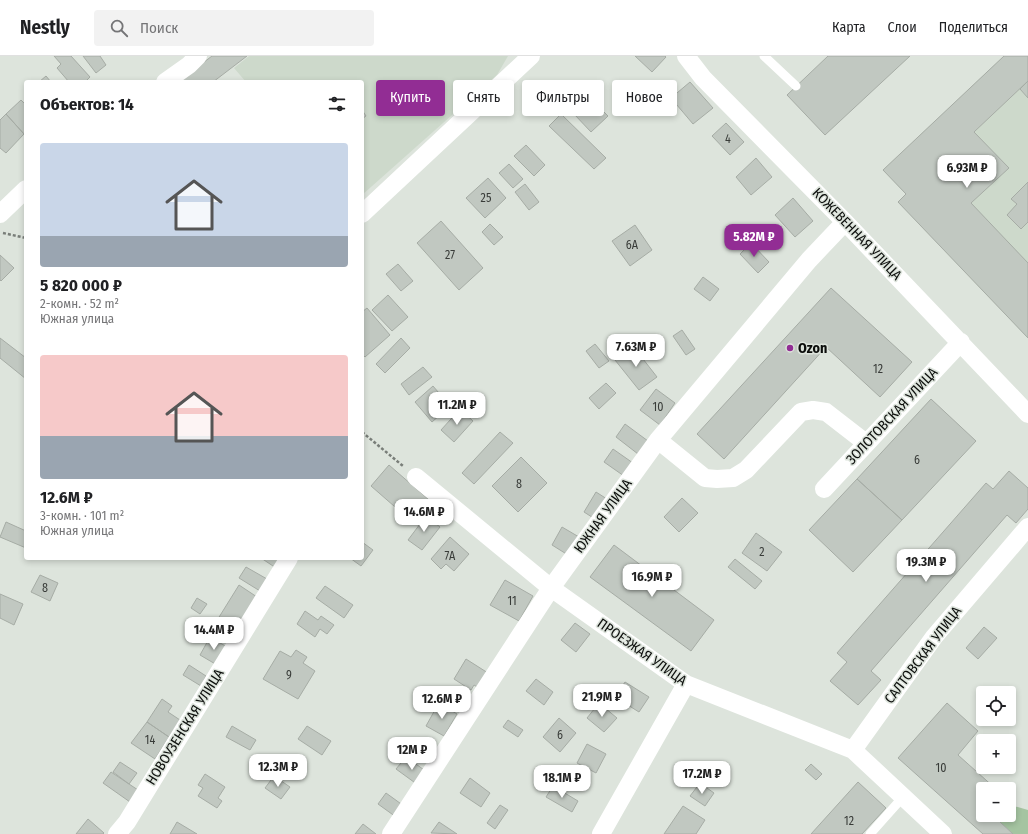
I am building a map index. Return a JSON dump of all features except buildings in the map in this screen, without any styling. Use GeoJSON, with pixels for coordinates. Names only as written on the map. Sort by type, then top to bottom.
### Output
{"type":"FeatureCollection","features":[{"type":"Feature","properties":{"kind":"street"},"geometry":{"type":"LineString","coordinates":[[168,80],[189,65],[198,56]]}},
{"type":"Feature","properties":{"kind":"street"},"geometry":{"type":"LineString","coordinates":[[364,212],[531,56]]}},
{"type":"Feature","properties":{"kind":"street","name":"КОЖЕВЕННАЯ УЛИЦА"},"geometry":{"type":"LineString","coordinates":[[686,56],[703,78],[845,222],[1028,414]]}},
{"type":"Feature","properties":{"kind":"street"},"geometry":{"type":"LineString","coordinates":[[0,214],[24,191]]}},
{"type":"Feature","properties":{"kind":"street","name":"ЮЖНАЯ УЛИЦА"},"geometry":{"type":"LineString","coordinates":[[391,834],[551,588],[658,440],[810,260],[845,222]]}},
{"type":"Feature","properties":{"kind":"street","name":"ЗОЛОТОВСКАЯ УЛИЦА"},"geometry":{"type":"LineString","coordinates":[[824,489],[961,342]]}},
{"type":"Feature","properties":{"kind":"street"},"geometry":{"type":"LineString","coordinates":[[658,440],[706,478],[717,479],[733,478],[746,470],[801,412],[813,410],[826,412],[866,443]]}},
{"type":"Feature","properties":{"kind":"street","name":"ПРОЕЗЖАЯ УЛИЦА"},"geometry":{"type":"LineString","coordinates":[[416,477],[551,588],[686,684],[853,750],[942,834]]}},
{"type":"Feature","properties":{"kind":"street","name":"САЛТОВСКАЯ УЛИЦА"},"geometry":{"type":"LineString","coordinates":[[853,750],[934,637],[1028,527]]}},
{"type":"Feature","properties":{"kind":"street","name":"НОВОУЗЕНСКАЯ УЛИЦА"},"geometry":{"type":"LineString","coordinates":[[117,834],[131,815],[288,560]]}},
{"type":"Feature","properties":{"kind":"street"},"geometry":{"type":"LineString","coordinates":[[602,834],[686,684]]}},
{"type":"Feature","properties":{"kind":"lane"},"geometry":{"type":"LineString","coordinates":[[764,56],[796,86]]}},
{"type":"Feature","properties":{"kind":"lane"},"geometry":{"type":"LineString","coordinates":[[870,834],[903,797]]}},
{"type":"Feature","properties":{"kind":"path"},"geometry":{"type":"LineString","coordinates":[[0,232],[24,238]]}},
{"type":"Feature","properties":{"kind":"path"},"geometry":{"type":"LineString","coordinates":[[364,434],[416,477]]}},
{"type":"Feature","properties":{"kind":"shaded area"},"geometry":{"type":"Polygon","coordinates":[[[249,56],[508,56],[497,75],[491,80],[453,80],[453,114],[364,193],[364,80],[244,80],[234,68],[249,56]]]}},
{"type":"Feature","properties":{"kind":"shaded area"},"geometry":{"type":"Polygon","coordinates":[[[1004,56],[1028,56],[1028,338],[898,202],[906,194],[883,170],[1004,56]]]}},
{"type":"Feature","properties":{"kind":"green space"},"geometry":{"type":"Polygon","coordinates":[[[1016,807],[1028,810],[1028,834],[1013,834],[1000,822],[1016,822],[1016,807]]]}},
{"type":"Feature","properties":{"kind":"place","name":"Ozon"},"geometry":{"type":"Point","coordinates":[790,348]}}]}
